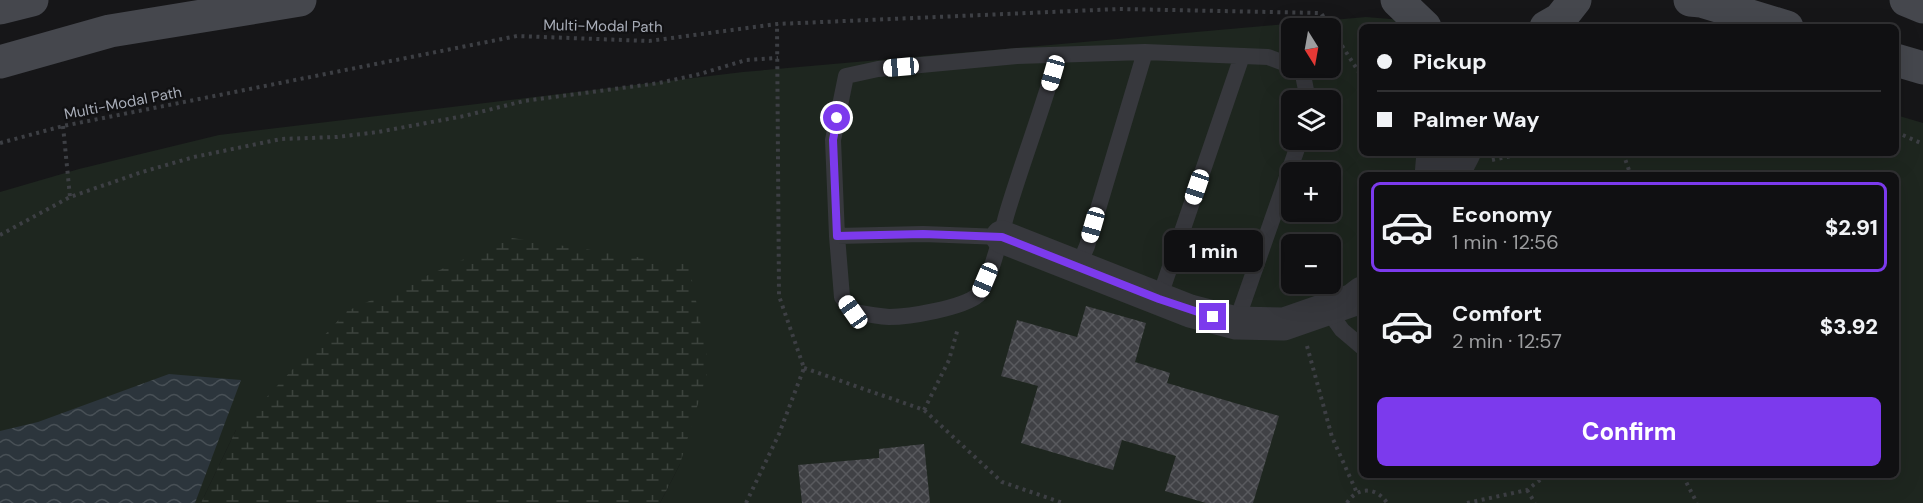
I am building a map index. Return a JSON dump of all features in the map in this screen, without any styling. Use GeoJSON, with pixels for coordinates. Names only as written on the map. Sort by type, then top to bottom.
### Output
{"type":"FeatureCollection","features":[{"type":"Feature","properties":{"kind":"main road"},"geometry":{"type":"LineString","coordinates":[[0,8],[32,0]]}},
{"type":"Feature","properties":{"kind":"main road"},"geometry":{"type":"LineString","coordinates":[[0,62],[110,32],[300,0]]}},
{"type":"Feature","properties":{"kind":"main road"},"geometry":{"type":"LineString","coordinates":[[1397,0],[1422,24]]}},
{"type":"Feature","properties":{"kind":"main road"},"geometry":{"type":"LineString","coordinates":[[1551,24],[1560,19],[1575,0]]}},
{"type":"Feature","properties":{"kind":"main road"},"geometry":{"type":"LineString","coordinates":[[1690,0],[1701,1],[1777,24]]}},
{"type":"Feature","properties":{"kind":"main road"},"geometry":{"type":"LineString","coordinates":[[1906,0],[1923,7]]}},
{"type":"Feature","properties":{"kind":"main road"},"geometry":{"type":"LineString","coordinates":[[1899,61],[1923,68]]}},
{"type":"Feature","properties":{"kind":"street"},"geometry":{"type":"LineString","coordinates":[[1431,172],[1433,156]]}},
{"type":"Feature","properties":{"kind":"street"},"geometry":{"type":"LineString","coordinates":[[1454,172],[1462,156]]}},
{"type":"Feature","properties":{"kind":"street"},"geometry":{"type":"LineString","coordinates":[[1002,237],[1190,311],[1236,323],[1284,324],[1353,300],[1359,295]]}},
{"type":"Feature","properties":{"kind":"lane"},"geometry":{"type":"LineString","coordinates":[[1058,55],[1043,110],[1007,215],[1002,237],[980,294],[963,304],[891,317],[853,312],[842,297],[833,140],[846,76],[878,69],[1017,56],[1144,52],[1268,57],[1281,62]]}},
{"type":"Feature","properties":{"kind":"lane"},"geometry":{"type":"LineString","coordinates":[[1078,267],[1087,246],[1144,52]]}},
{"type":"Feature","properties":{"kind":"lane"},"geometry":{"type":"LineString","coordinates":[[1159,299],[1242,56]]}},
{"type":"Feature","properties":{"kind":"lane"},"geometry":{"type":"LineString","coordinates":[[1236,323],[1297,150]]}},
{"type":"Feature","properties":{"kind":"lane"},"geometry":{"type":"LineString","coordinates":[[837,236],[923,234],[1002,237]]}},
{"type":"Feature","properties":{"kind":"lane"},"geometry":{"type":"LineString","coordinates":[[1315,314],[1342,330],[1359,344]]}},
{"type":"Feature","properties":{"kind":"path","name":"Multi-Modal Path"},"geometry":{"type":"LineString","coordinates":[[0,143],[63,126],[518,36],[649,41],[777,24],[1119,9],[1321,13],[1359,72]]}},
{"type":"Feature","properties":{"kind":"path"},"geometry":{"type":"LineString","coordinates":[[746,503],[779,434],[804,368],[779,296],[777,24]]}},
{"type":"Feature","properties":{"kind":"path"},"geometry":{"type":"LineString","coordinates":[[0,235],[70,196],[194,157],[280,139],[338,137],[378,132],[464,116],[524,101],[659,83],[746,60],[778,58]]}},
{"type":"Feature","properties":{"kind":"path"},"geometry":{"type":"LineString","coordinates":[[63,126],[70,196]]}},
{"type":"Feature","properties":{"kind":"path"},"geometry":{"type":"LineString","coordinates":[[1899,133],[1923,144]]}},
{"type":"Feature","properties":{"kind":"path"},"geometry":{"type":"LineString","coordinates":[[1624,156],[1630,172]]}},
{"type":"Feature","properties":{"kind":"path"},"geometry":{"type":"LineString","coordinates":[[924,410],[949,360],[957,337],[963,304]]}},
{"type":"Feature","properties":{"kind":"path"},"geometry":{"type":"LineString","coordinates":[[1315,314],[1307,346],[1332,437],[1357,493]]}},
{"type":"Feature","properties":{"kind":"path"},"geometry":{"type":"LineString","coordinates":[[804,368],[924,410],[1002,482],[1063,503]]}},
{"type":"Feature","properties":{"kind":"path"},"geometry":{"type":"LineString","coordinates":[[1467,503],[1527,490],[1542,478]]}},
{"type":"Feature","properties":{"kind":"path"},"geometry":{"type":"LineString","coordinates":[[1684,478],[1697,503]]}},
{"type":"Feature","properties":{"kind":"path"},"geometry":{"type":"LineString","coordinates":[[1347,503],[1357,493],[1370,490],[1376,492],[1387,503]]}},
{"type":"Feature","properties":{"kind":"path"},"geometry":{"type":"LineString","coordinates":[[1527,490],[1535,503]]}},
{"type":"Feature","properties":{"kind":"green space"},"geometry":{"type":"Polygon","coordinates":[[[1366,17],[1451,24],[1359,24],[1359,156],[1899,156],[1899,116],[1923,123],[1923,503],[660,503],[680,464],[236,430],[201,503],[0,503],[0,192],[79,169],[219,135],[743,72],[1281,25],[1281,78],[1341,78],[1341,19],[1366,17]]]}},
{"type":"Feature","properties":{"kind":"green space"},"geometry":{"type":"Polygon","coordinates":[[[512,238],[689,265],[709,367],[680,464],[660,503],[201,503],[236,430],[347,311],[512,238]]]}},
{"type":"Feature","properties":{"kind":"water"},"geometry":{"type":"Polygon","coordinates":[[[169,374],[241,380],[195,503],[0,503],[0,431],[38,422],[169,374]]]}},
{"type":"Feature","properties":{"kind":"building"},"geometry":{"type":"Polygon","coordinates":[[[1086,306],[1146,323],[1135,362],[1170,373],[1167,383],[1279,416],[1253,503],[1206,503],[1165,491],[1176,456],[1122,440],[1113,470],[1021,443],[1038,386],[1001,376],[1017,320],[1077,337],[1086,306]]]}},
{"type":"Feature","properties":{"kind":"building"},"geometry":{"type":"Polygon","coordinates":[[[924,444],[930,503],[802,503],[798,465],[879,458],[879,449],[924,444]]]}},
{"type":"Feature","properties":{"kind":"route"},"geometry":{"type":"LineString","coordinates":[[837,118],[833,140],[837,236],[923,234],[1002,237],[1190,311],[1213,317]]}}]}
